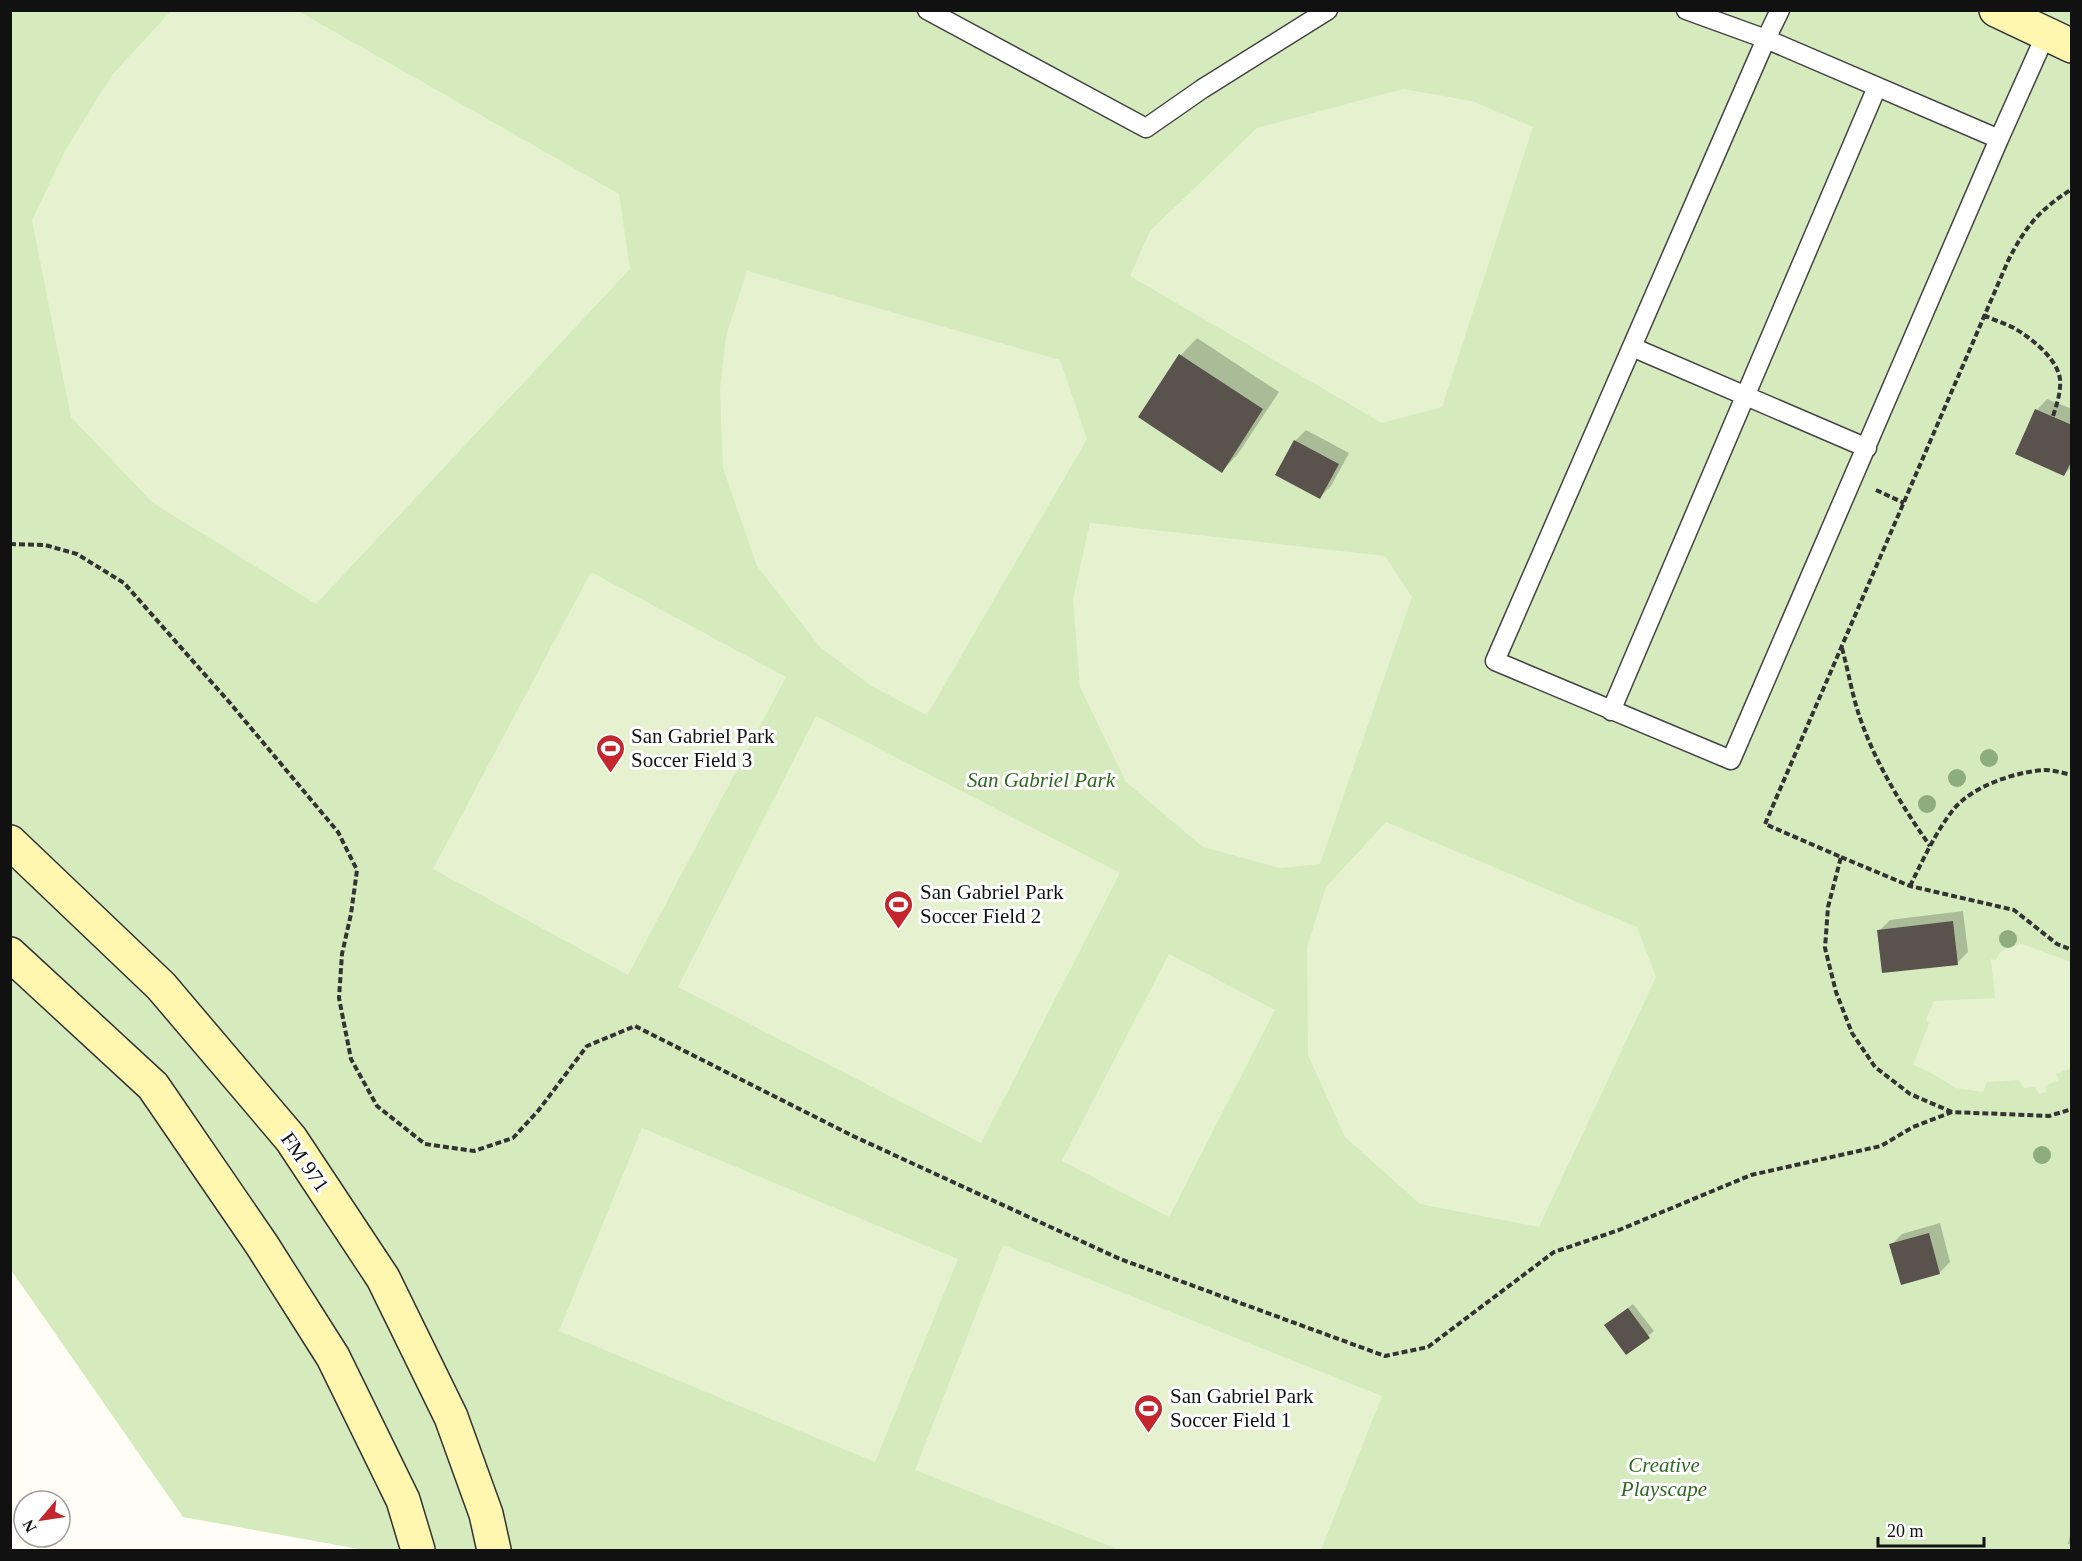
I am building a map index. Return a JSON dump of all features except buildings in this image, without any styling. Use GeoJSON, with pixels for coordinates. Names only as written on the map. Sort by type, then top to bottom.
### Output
{"type":"FeatureCollection","features":[{"type":"Feature","properties":{"kind":"main road"},"geometry":{"type":"LineString","coordinates":[[1996,10],[2059,40]]}},
{"type":"Feature","properties":{"kind":"main road","name":"FM 971"},"geometry":{"type":"LineString","coordinates":[[10,842],[161,986],[291,1139],[383,1278],[451,1417],[486,1514],[494,1551]]}},
{"type":"Feature","properties":{"kind":"main road"},"geometry":{"type":"LineString","coordinates":[[10,954],[153,1086],[249,1226],[333,1357],[403,1500],[418,1551]]}},
{"type":"Feature","properties":{"kind":"lane"},"geometry":{"type":"LineString","coordinates":[[927,10],[1146,128],[1202,89],[1328,10]]}},
{"type":"Feature","properties":{"kind":"lane"},"geometry":{"type":"LineString","coordinates":[[1686,10],[1766,39],[1999,139]]}},
{"type":"Feature","properties":{"kind":"lane"},"geometry":{"type":"LineString","coordinates":[[1780,10],[1495,661],[1731,760],[1999,139],[2059,40]]}},
{"type":"Feature","properties":{"kind":"lane"},"geometry":{"type":"LineString","coordinates":[[1611,711],[1877,87]]}},
{"type":"Feature","properties":{"kind":"lane"},"geometry":{"type":"LineString","coordinates":[[1632,347],[1867,448]]}},
{"type":"Feature","properties":{"kind":"path"},"geometry":{"type":"LineString","coordinates":[[2072,189],[2055,199],[2033,219],[2008,261],[1766,824],[1910,886],[2014,910],[2057,944],[2072,950]]}},
{"type":"Feature","properties":{"kind":"path"},"geometry":{"type":"LineString","coordinates":[[1984,315],[2013,328],[2045,353],[2054,364],[2060,378],[2060,395],[2053,416]]}},
{"type":"Feature","properties":{"kind":"path"},"geometry":{"type":"LineString","coordinates":[[1868,485],[1904,503]]}},
{"type":"Feature","properties":{"kind":"path"},"geometry":{"type":"LineString","coordinates":[[10,544],[45,545],[77,554],[124,583],[230,702],[338,831],[357,870],[351,915],[342,954],[339,998],[351,1059],[377,1106],[425,1144],[474,1151],[513,1138],[538,1111],[587,1047],[635,1026],[853,1136],[1120,1260],[1385,1356],[1428,1347],[1554,1252],[1619,1230],[1751,1175],[1881,1146],[1913,1127],[1952,1112]]}},
{"type":"Feature","properties":{"kind":"path"},"geometry":{"type":"LineString","coordinates":[[1842,647],[1859,715],[1878,759],[1901,804],[1930,846]]}},
{"type":"Feature","properties":{"kind":"path"},"geometry":{"type":"LineString","coordinates":[[1910,886],[1930,846],[1955,808],[1981,788],[2012,775],[2046,770],[2072,775]]}},
{"type":"Feature","properties":{"kind":"path"},"geometry":{"type":"LineString","coordinates":[[1841,857],[1828,907],[1825,948],[1836,992],[1852,1033],[1875,1067],[1910,1094],[1952,1112],[2049,1116],[2072,1109]]}},
{"type":"Feature","properties":{"kind":"green space","name":"San Gabriel Park"},"geometry":{"type":"Polygon","coordinates":[[[10,11],[2071,11],[2071,1550],[364,1550],[183,1517],[11,1270],[10,11]]]}},
{"type":"Feature","properties":{"kind":"green space"},"geometry":{"type":"Polygon","coordinates":[[[171,11],[298,11],[619,194],[630,269],[316,604],[153,503],[71,417],[32,220],[66,149],[112,75],[171,11]]]}},
{"type":"Feature","properties":{"kind":"green space"},"geometry":{"type":"Polygon","coordinates":[[[1403,89],[1472,101],[1533,127],[1442,407],[1382,423],[1130,276],[1150,231],[1257,128],[1403,89]]]}},
{"type":"Feature","properties":{"kind":"green space"},"geometry":{"type":"Polygon","coordinates":[[[747,271],[1060,360],[1087,439],[927,715],[871,686],[820,647],[757,566],[723,468],[720,389],[726,336],[747,271]]]}},
{"type":"Feature","properties":{"kind":"green space"},"geometry":{"type":"Polygon","coordinates":[[[1090,523],[1385,556],[1412,597],[1320,864],[1280,868],[1203,847],[1126,782],[1080,687],[1073,599],[1090,523]]]}},
{"type":"Feature","properties":{"kind":"green space","name":"San Gabriel Park Soccer Field 3"},"geometry":{"type":"Polygon","coordinates":[[[591,572],[786,677],[628,975],[433,869],[591,572]]]}},
{"type":"Feature","properties":{"kind":"green space","name":"San Gabriel Park Soccer Field 2"},"geometry":{"type":"Polygon","coordinates":[[[816,716],[1120,873],[981,1143],[678,987],[816,716]]]}},
{"type":"Feature","properties":{"kind":"green space"},"geometry":{"type":"Polygon","coordinates":[[[1386,822],[1637,927],[1656,977],[1539,1227],[1420,1204],[1345,1137],[1308,1055],[1307,947],[1326,887],[1386,822]]]}},
{"type":"Feature","properties":{"kind":"green space"},"geometry":{"type":"Polygon","coordinates":[[[2022,944],[2071,962],[2071,1068],[2056,1074],[2059,1080],[2045,1086],[2046,1092],[2039,1094],[2035,1087],[2024,1088],[2019,1080],[1987,1082],[1983,1092],[1956,1088],[1913,1065],[1929,1023],[1926,1020],[1934,1001],[1995,998],[1991,959],[1996,960],[2006,948],[2022,944]]]}},
{"type":"Feature","properties":{"kind":"green space"},"geometry":{"type":"Polygon","coordinates":[[[1169,954],[1275,1010],[1169,1217],[1062,1161],[1169,954]]]}},
{"type":"Feature","properties":{"kind":"green space"},"geometry":{"type":"Polygon","coordinates":[[[642,1128],[958,1259],[875,1462],[559,1331],[642,1128]]]}},
{"type":"Feature","properties":{"kind":"green space","name":"San Gabriel Park Soccer Field 1"},"geometry":{"type":"Polygon","coordinates":[[[1003,1245],[1382,1396],[1321,1550],[1120,1550],[915,1470],[1003,1245]]]}},
{"type":"Feature","properties":{"kind":"place","name":"San Gabriel Park Soccer Field 3"},"geometry":{"type":"Point","coordinates":[610,774]}},
{"type":"Feature","properties":{"kind":"place","name":"San Gabriel Park Soccer Field 2"},"geometry":{"type":"Point","coordinates":[899,930]}},
{"type":"Feature","properties":{"kind":"place","name":"San Gabriel Park Soccer Field 1"},"geometry":{"type":"Point","coordinates":[1149,1434]}},
{"type":"Feature","properties":{"kind":"park label","name":"Creative Playscape"},"geometry":{"type":"Point","coordinates":[1664,1477]}}]}
